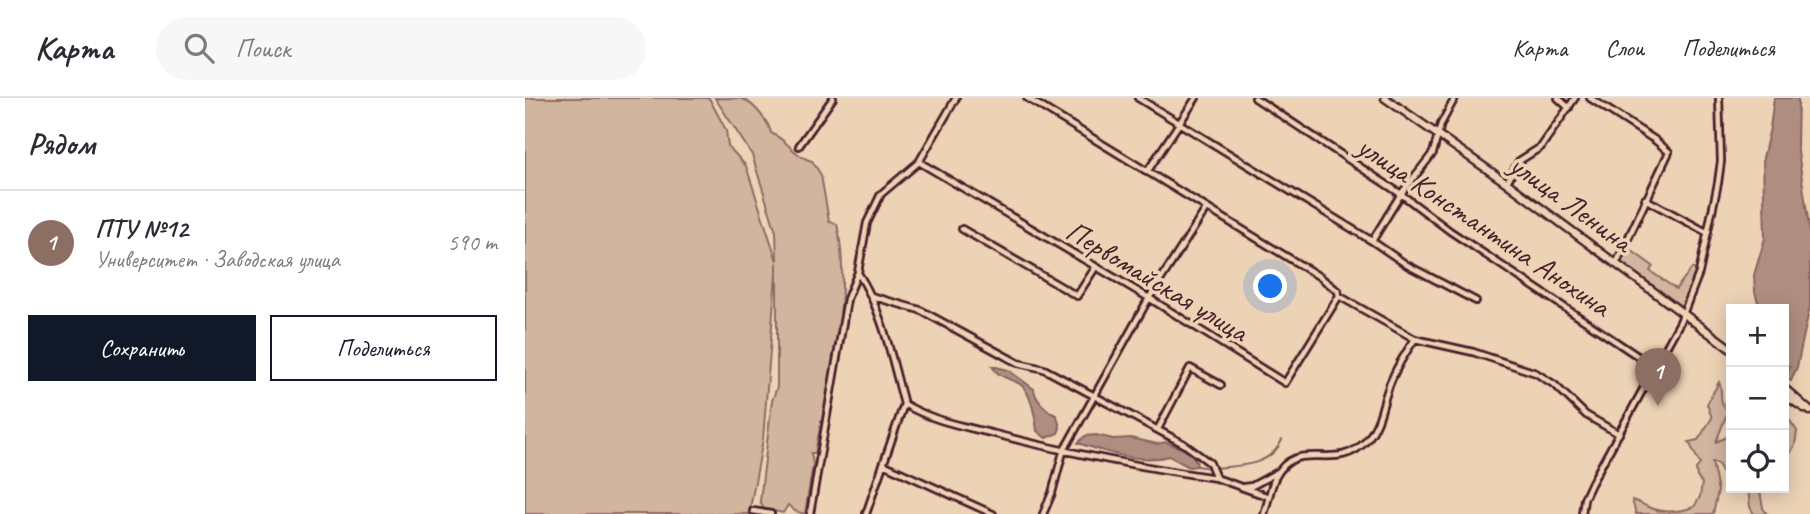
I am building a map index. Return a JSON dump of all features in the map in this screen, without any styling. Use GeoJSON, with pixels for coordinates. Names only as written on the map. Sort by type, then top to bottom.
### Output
{"type":"FeatureCollection","features":[{"type":"Feature","properties":{"kind":"main road","name":"улица Ленина"},"geometry":{"type":"LineString","coordinates":[[1385,98],[1507,183],[1726,346]]}},
{"type":"Feature","properties":{"kind":"main road"},"geometry":{"type":"LineString","coordinates":[[1789,392],[1809,409]]}},
{"type":"Feature","properties":{"kind":"main road"},"geometry":{"type":"LineString","coordinates":[[1789,399],[1809,409]]}},
{"type":"Feature","properties":{"kind":"street"},"geometry":{"type":"LineString","coordinates":[[799,146],[833,98]]}},
{"type":"Feature","properties":{"kind":"street"},"geometry":{"type":"LineString","coordinates":[[810,514],[848,299],[858,272],[867,223],[881,194],[919,162],[956,98]]}},
{"type":"Feature","properties":{"kind":"street"},"geometry":{"type":"LineString","coordinates":[[1027,98],[1320,277],[1338,291],[1339,296],[1415,339],[1473,352],[1536,373],[1555,386],[1586,415],[1619,434]]}},
{"type":"Feature","properties":{"kind":"street"},"geometry":{"type":"LineString","coordinates":[[1138,98],[1407,265],[1476,301]]}},
{"type":"Feature","properties":{"kind":"street"},"geometry":{"type":"LineString","coordinates":[[1147,173],[1196,98]]}},
{"type":"Feature","properties":{"kind":"street","name":"улица Константина Анохина"},"geometry":{"type":"LineString","coordinates":[[1255,98],[1654,367]]}},
{"type":"Feature","properties":{"kind":"street"},"geometry":{"type":"LineString","coordinates":[[1371,241],[1401,194],[1433,153],[1441,124],[1455,98]]}},
{"type":"Feature","properties":{"kind":"street"},"geometry":{"type":"LineString","coordinates":[[1558,98],[1569,108]]}},
{"type":"Feature","properties":{"kind":"street"},"geometry":{"type":"LineString","coordinates":[[1507,183],[1518,161],[1541,146],[1575,98]]}},
{"type":"Feature","properties":{"kind":"street"},"geometry":{"type":"LineString","coordinates":[[1590,98],[1669,152],[1615,265]]}},
{"type":"Feature","properties":{"kind":"street"},"geometry":{"type":"LineString","coordinates":[[1582,514],[1584,499],[1651,377],[1683,314],[1699,273],[1717,192],[1720,161],[1719,98]]}},
{"type":"Feature","properties":{"kind":"street","name":"Первомайская улица"},"geometry":{"type":"LineString","coordinates":[[919,162],[1149,298],[1285,383],[1339,296]]}},
{"type":"Feature","properties":{"kind":"street"},"geometry":{"type":"LineString","coordinates":[[1645,199],[1708,233]]}},
{"type":"Feature","properties":{"kind":"street"},"geometry":{"type":"LineString","coordinates":[[1044,514],[1063,452],[1149,298],[1206,209]]}},
{"type":"Feature","properties":{"kind":"street"},"geometry":{"type":"LineString","coordinates":[[963,229],[1077,296],[1095,268]]}},
{"type":"Feature","properties":{"kind":"street"},"geometry":{"type":"LineString","coordinates":[[858,272],[871,296],[904,404],[866,514]]}},
{"type":"Feature","properties":{"kind":"street"},"geometry":{"type":"LineString","coordinates":[[871,296],[920,310],[1018,363],[1044,369],[1158,429],[1210,463],[1216,478]]}},
{"type":"Feature","properties":{"kind":"street"},"geometry":{"type":"LineString","coordinates":[[1263,514],[1275,479],[1288,461],[1297,456],[1340,457],[1365,442],[1379,423],[1391,382],[1415,339]]}},
{"type":"Feature","properties":{"kind":"street"},"geometry":{"type":"LineString","coordinates":[[1158,429],[1190,368],[1221,385]]}},
{"type":"Feature","properties":{"kind":"street"},"geometry":{"type":"LineString","coordinates":[[904,404],[949,424],[1063,452],[1216,478],[1269,497]]}},
{"type":"Feature","properties":{"kind":"street"},"geometry":{"type":"LineString","coordinates":[[883,464],[993,514]]}},
{"type":"Feature","properties":{"kind":"street"},"geometry":{"type":"LineString","coordinates":[[1241,487],[1252,486],[1281,470]]}},
{"type":"Feature","properties":{"kind":"street"},"geometry":{"type":"LineString","coordinates":[[753,511],[771,514]]}},
{"type":"Feature","properties":{"kind":"shaded area"},"geometry":{"type":"Polygon","coordinates":[[[525,98],[709,98],[726,130],[728,146],[746,166],[777,261],[776,232],[752,155],[715,98],[747,101],[764,119],[771,133],[812,161],[821,175],[829,221],[837,224],[842,280],[837,339],[815,453],[811,453],[813,464],[805,514],[788,505],[783,513],[764,509],[760,501],[772,401],[777,387],[777,262],[763,439],[749,514],[525,514],[525,98]]]}},
{"type":"Feature","properties":{"kind":"shaded area"},"geometry":{"type":"Polygon","coordinates":[[[1774,98],[1798,98],[1797,145],[1810,233],[1810,306],[1797,367],[1791,381],[1789,304],[1759,304],[1755,292],[1754,275],[1765,238],[1763,158],[1774,98]]]}},
{"type":"Feature","properties":{"kind":"shaded area"},"geometry":{"type":"Polygon","coordinates":[[[1624,248],[1628,248],[1653,266],[1650,271],[1676,289],[1692,268],[1699,273],[1683,314],[1615,265],[1624,248]]]}},
{"type":"Feature","properties":{"kind":"shaded area"},"geometry":{"type":"Polygon","coordinates":[[[992,366],[1008,370],[1034,389],[1042,405],[1057,416],[1060,428],[1058,433],[1046,438],[1037,431],[1032,406],[1024,388],[1001,375],[992,366]]]}},
{"type":"Feature","properties":{"kind":"shaded area"},"geometry":{"type":"Polygon","coordinates":[[[1719,382],[1726,416],[1716,442],[1726,437],[1726,478],[1718,464],[1712,462],[1718,491],[1713,514],[1636,514],[1632,500],[1665,511],[1694,507],[1700,497],[1702,483],[1697,477],[1696,469],[1700,464],[1689,442],[1698,440],[1712,418],[1707,404],[1719,382]]]}},
{"type":"Feature","properties":{"kind":"shaded area"},"geometry":{"type":"Polygon","coordinates":[[[1789,419],[1797,431],[1795,445],[1789,455],[1789,419]]]}},
{"type":"Feature","properties":{"kind":"shaded area"},"geometry":{"type":"Polygon","coordinates":[[[1096,435],[1113,439],[1131,438],[1157,444],[1166,442],[1190,452],[1197,466],[1189,467],[1169,456],[1135,458],[1078,443],[1085,436],[1096,435]]]}},
{"type":"Feature","properties":{"kind":"shaded area"},"geometry":{"type":"Polygon","coordinates":[[[1749,493],[1760,493],[1767,514],[1754,514],[1750,507],[1749,493]]]}},
{"type":"Feature","properties":{"kind":"waterway"},"geometry":{"type":"LineString","coordinates":[[1215,468],[1262,460],[1277,449],[1282,440]]}},
{"type":"Feature","properties":{"kind":"waterway"},"geometry":{"type":"LineString","coordinates":[[1197,466],[1210,468]]}},
{"type":"Feature","properties":{"kind":"place","name":"ПТУ №12"},"geometry":{"type":"Point","coordinates":[1658,406]}}]}
